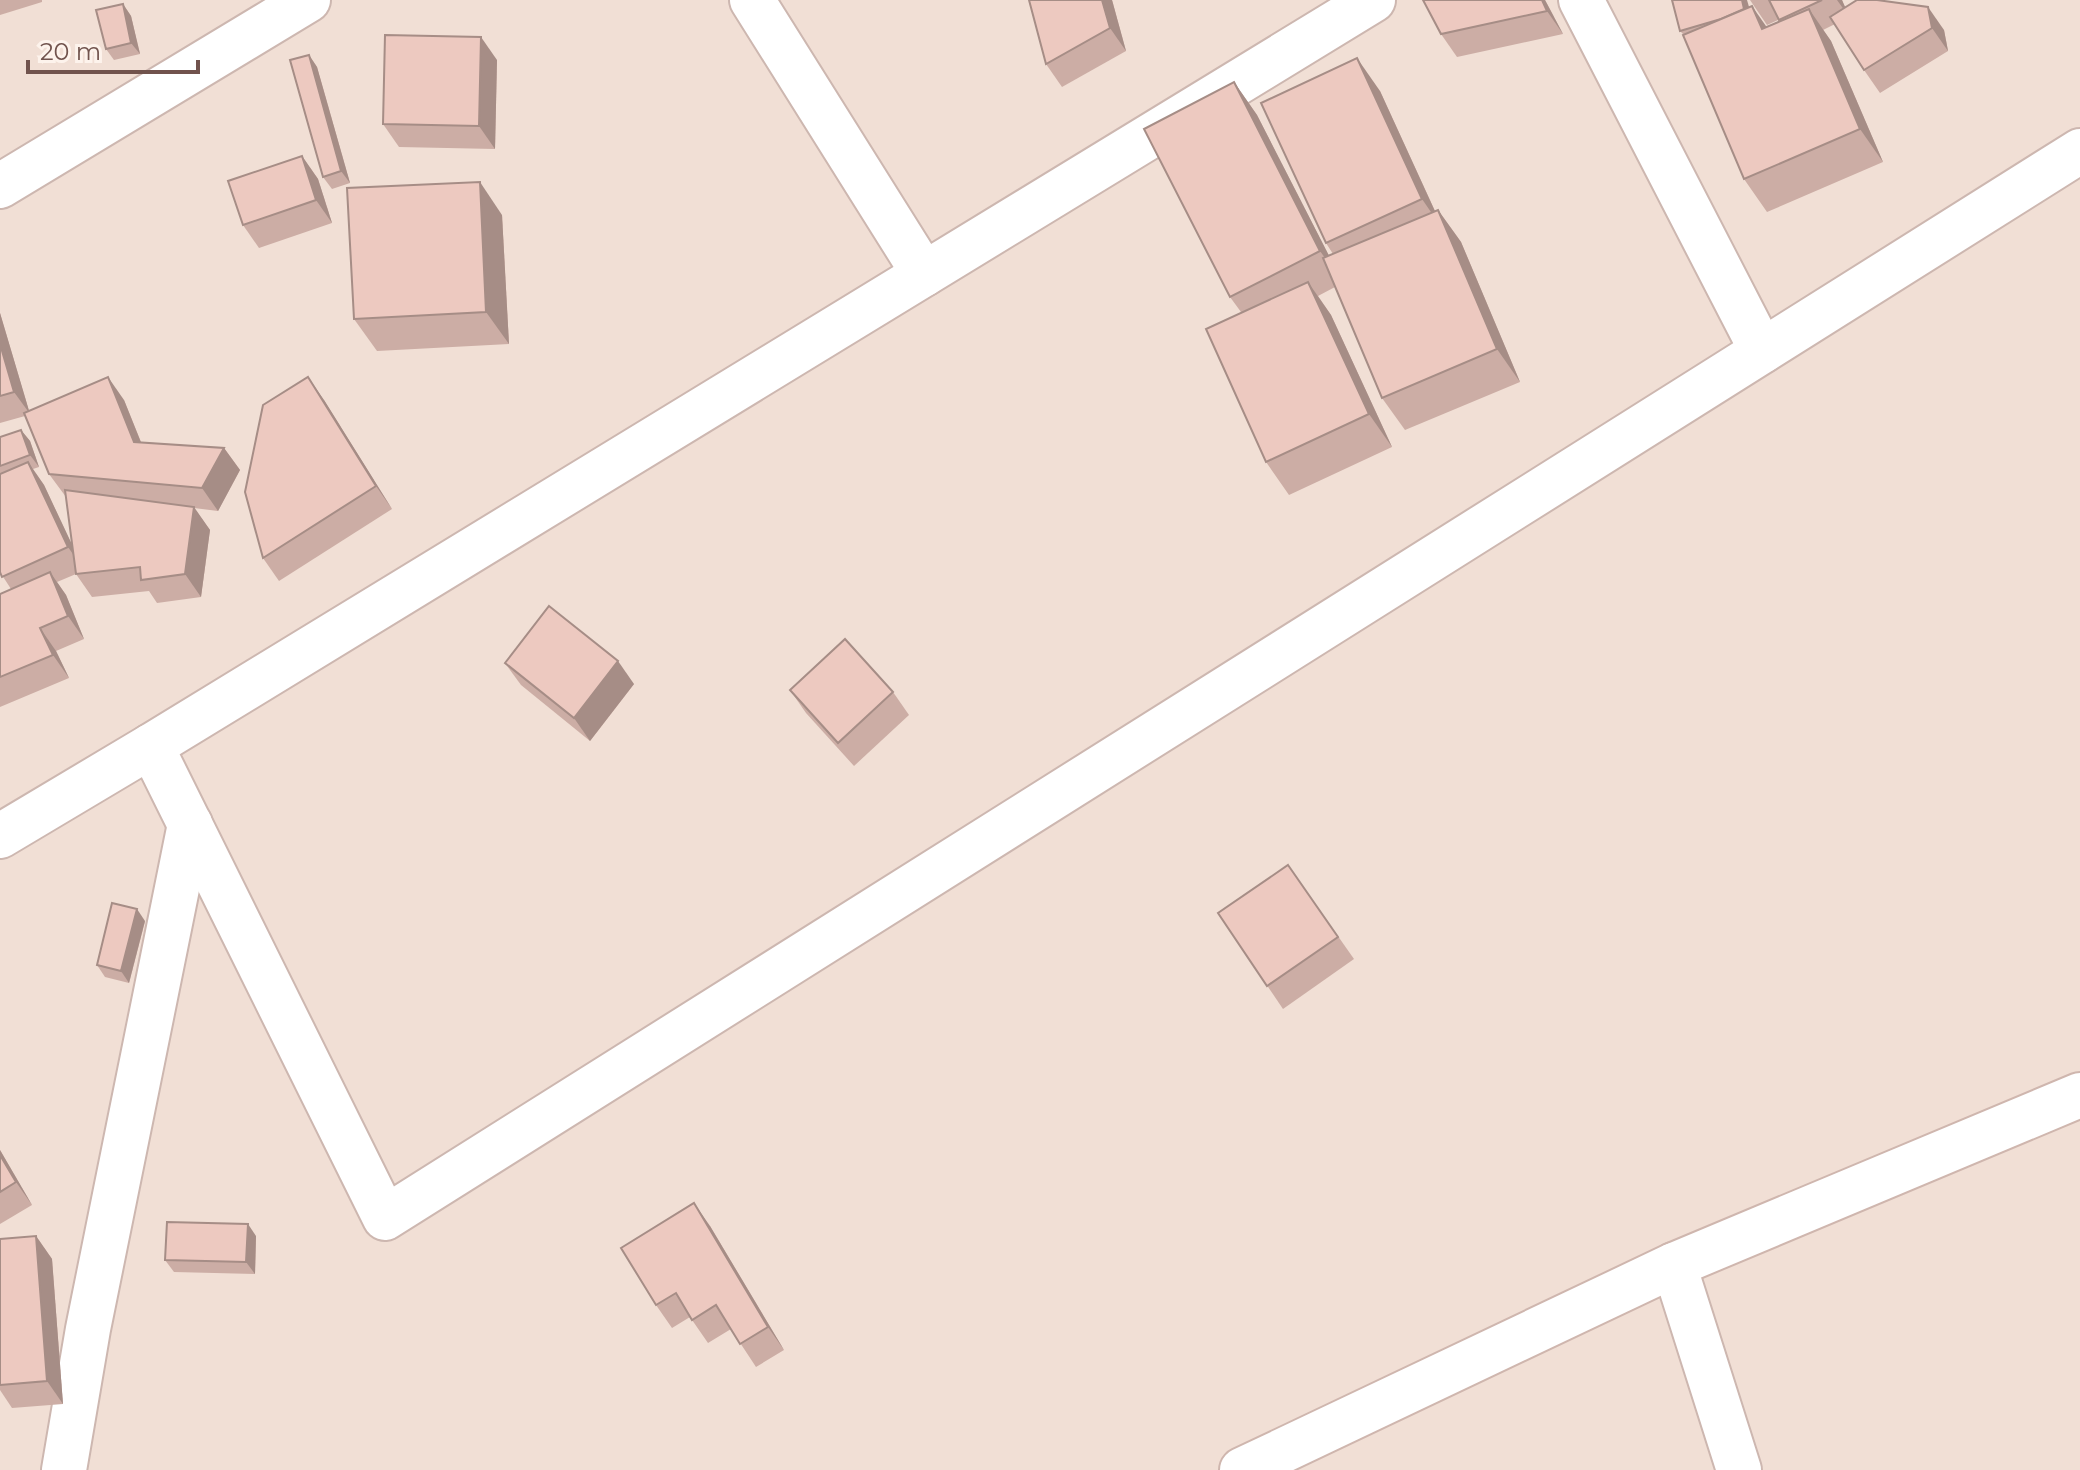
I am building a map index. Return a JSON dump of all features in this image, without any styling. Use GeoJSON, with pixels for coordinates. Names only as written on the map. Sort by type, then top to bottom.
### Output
{"type":"FeatureCollection","features":[{"type":"Feature","properties":{"kind":"street"},"geometry":{"type":"LineString","coordinates":[[0,186],[308,0]]}},
{"type":"Feature","properties":{"kind":"street"},"geometry":{"type":"LineString","coordinates":[[752,0],[924,274]]}},
{"type":"Feature","properties":{"kind":"street"},"geometry":{"type":"LineString","coordinates":[[0,836],[1373,0]]}},
{"type":"Feature","properties":{"kind":"street"},"geometry":{"type":"LineString","coordinates":[[1581,0],[1762,351]]}},
{"type":"Feature","properties":{"kind":"street"},"geometry":{"type":"LineString","coordinates":[[151,746],[385,1218],[2080,151]]}},
{"type":"Feature","properties":{"kind":"street"},"geometry":{"type":"LineString","coordinates":[[64,1470],[88,1329],[190,824]]}},
{"type":"Feature","properties":{"kind":"street"},"geometry":{"type":"LineString","coordinates":[[1242,1470],[1674,1265],[2080,1095]]}},
{"type":"Feature","properties":{"kind":"street"},"geometry":{"type":"LineString","coordinates":[[1674,1265],[1739,1470]]}},
{"type":"Feature","properties":{"kind":"shaded area"},"geometry":{"type":"Polygon","coordinates":[[[0,0],[2080,0],[2080,1470],[0,1470],[0,0]]]}},
{"type":"Feature","properties":{"kind":"building"},"geometry":{"type":"Polygon","coordinates":[[[1029,0],[1102,0],[1110,28],[1046,64],[1029,0]]]}},
{"type":"Feature","properties":{"kind":"building"},"geometry":{"type":"Polygon","coordinates":[[[1423,0],[1542,0],[1547,11],[1441,34],[1423,0]]]}},
{"type":"Feature","properties":{"kind":"building"},"geometry":{"type":"Polygon","coordinates":[[[1672,0],[1742,0],[1744,9],[1680,31],[1672,0]]]}},
{"type":"Feature","properties":{"kind":"building"},"geometry":{"type":"Polygon","coordinates":[[[1769,0],[1822,0],[1779,20],[1769,0]]]}},
{"type":"Feature","properties":{"kind":"building"},"geometry":{"type":"Polygon","coordinates":[[[1857,0],[1928,7],[1932,28],[1864,70],[1830,17],[1857,0]]]}},
{"type":"Feature","properties":{"kind":"building"},"geometry":{"type":"Polygon","coordinates":[[[123,4],[131,43],[106,49],[96,10],[123,4]]]}},
{"type":"Feature","properties":{"kind":"building"},"geometry":{"type":"Polygon","coordinates":[[[1752,6],[1762,29],[1809,9],[1860,129],[1744,179],[1683,35],[1752,6]]]}},
{"type":"Feature","properties":{"kind":"building"},"geometry":{"type":"Polygon","coordinates":[[[385,35],[481,37],[479,126],[383,124],[385,35]]]}},
{"type":"Feature","properties":{"kind":"building"},"geometry":{"type":"Polygon","coordinates":[[[309,55],[341,171],[323,177],[290,60],[309,55]]]}},
{"type":"Feature","properties":{"kind":"building"},"geometry":{"type":"Polygon","coordinates":[[[1357,58],[1422,199],[1326,243],[1261,103],[1357,58]]]}},
{"type":"Feature","properties":{"kind":"building"},"geometry":{"type":"Polygon","coordinates":[[[1234,82],[1320,251],[1230,297],[1144,129],[1234,82]]]}},
{"type":"Feature","properties":{"kind":"building"},"geometry":{"type":"Polygon","coordinates":[[[302,156],[316,200],[243,225],[228,181],[302,156]]]}},
{"type":"Feature","properties":{"kind":"building"},"geometry":{"type":"Polygon","coordinates":[[[480,182],[486,312],[354,319],[347,188],[480,182]]]}},
{"type":"Feature","properties":{"kind":"building"},"geometry":{"type":"Polygon","coordinates":[[[1438,210],[1497,349],[1382,398],[1323,258],[1438,210]]]}},
{"type":"Feature","properties":{"kind":"building"},"geometry":{"type":"Polygon","coordinates":[[[1308,282],[1369,414],[1266,462],[1206,329],[1308,282]]]}},
{"type":"Feature","properties":{"kind":"building"},"geometry":{"type":"Polygon","coordinates":[[[0,344],[14,392],[0,396],[0,344]]]}},
{"type":"Feature","properties":{"kind":"building"},"geometry":{"type":"Polygon","coordinates":[[[108,377],[134,442],[224,448],[202,488],[49,474],[24,413],[108,377]]]}},
{"type":"Feature","properties":{"kind":"building"},"geometry":{"type":"Polygon","coordinates":[[[308,377],[376,486],[263,558],[245,492],[263,405],[308,377]]]}},
{"type":"Feature","properties":{"kind":"building"},"geometry":{"type":"Polygon","coordinates":[[[21,430],[30,455],[0,466],[0,437],[21,430]]]}},
{"type":"Feature","properties":{"kind":"building"},"geometry":{"type":"Polygon","coordinates":[[[28,462],[68,547],[2,577],[0,474],[28,462]]]}},
{"type":"Feature","properties":{"kind":"building"},"geometry":{"type":"Polygon","coordinates":[[[65,490],[194,507],[185,574],[141,580],[140,567],[76,574],[65,490]]]}},
{"type":"Feature","properties":{"kind":"building"},"geometry":{"type":"Polygon","coordinates":[[[50,572],[68,616],[40,628],[53,655],[0,677],[0,594],[50,572]]]}},
{"type":"Feature","properties":{"kind":"building"},"geometry":{"type":"Polygon","coordinates":[[[549,606],[618,661],[574,718],[505,663],[549,606]]]}},
{"type":"Feature","properties":{"kind":"building"},"geometry":{"type":"Polygon","coordinates":[[[845,639],[893,692],[838,743],[790,690],[845,639]]]}},
{"type":"Feature","properties":{"kind":"building"},"geometry":{"type":"Polygon","coordinates":[[[1288,865],[1338,937],[1267,986],[1218,913],[1288,865]]]}},
{"type":"Feature","properties":{"kind":"building"},"geometry":{"type":"Polygon","coordinates":[[[112,903],[137,909],[121,971],[97,965],[112,903]]]}},
{"type":"Feature","properties":{"kind":"building"},"geometry":{"type":"Polygon","coordinates":[[[0,1155],[16,1182],[0,1192],[0,1155]]]}},
{"type":"Feature","properties":{"kind":"building"},"geometry":{"type":"Polygon","coordinates":[[[694,1203],[768,1327],[740,1344],[716,1305],[692,1320],[676,1293],[656,1305],[621,1248],[694,1203]]]}},
{"type":"Feature","properties":{"kind":"building"},"geometry":{"type":"Polygon","coordinates":[[[167,1222],[248,1224],[246,1262],[165,1260],[167,1222]]]}},
{"type":"Feature","properties":{"kind":"building"},"geometry":{"type":"Polygon","coordinates":[[[36,1236],[47,1381],[0,1385],[0,1239],[36,1236]]]}}]}
